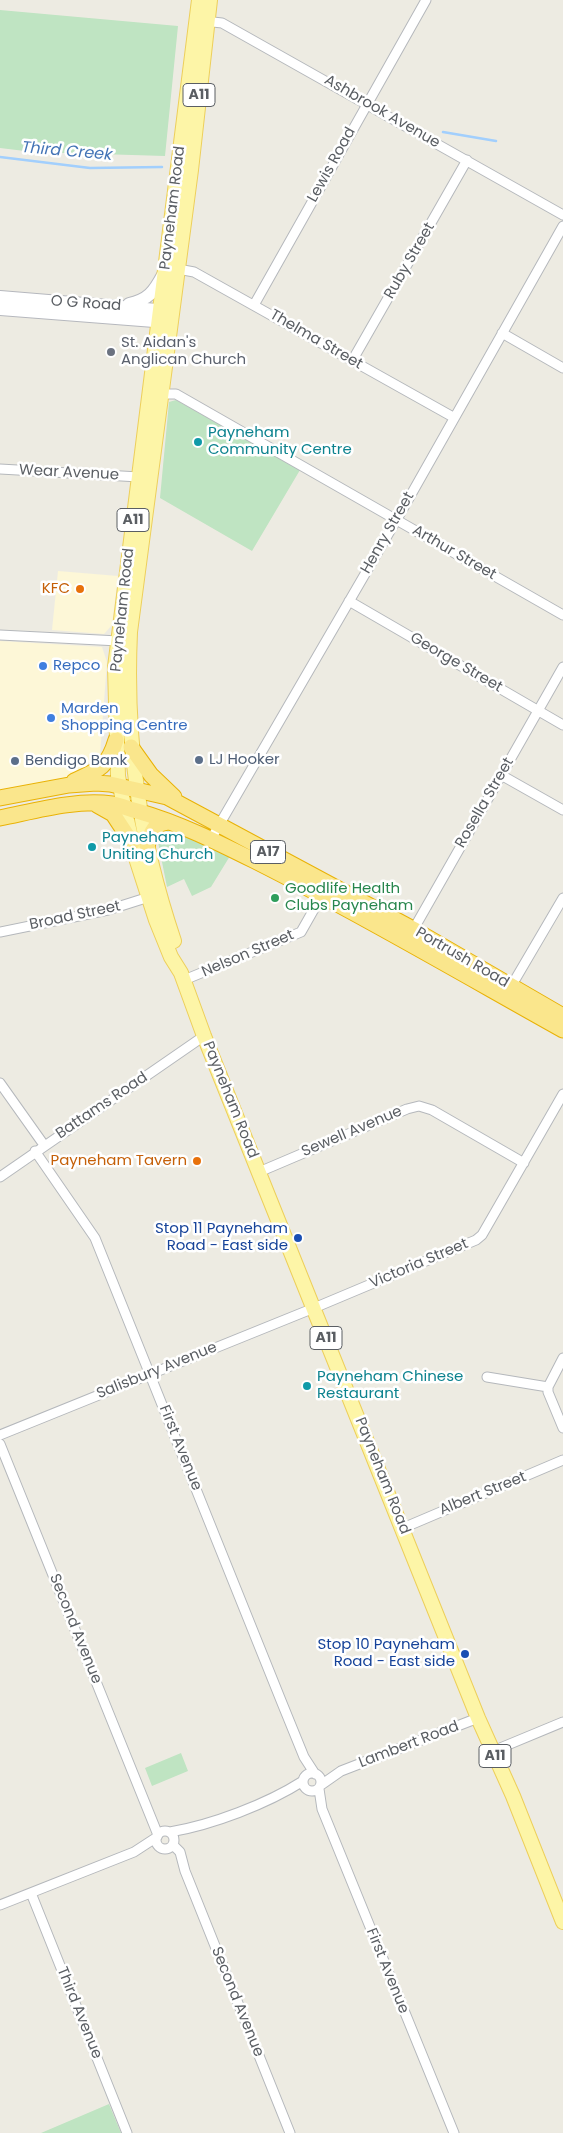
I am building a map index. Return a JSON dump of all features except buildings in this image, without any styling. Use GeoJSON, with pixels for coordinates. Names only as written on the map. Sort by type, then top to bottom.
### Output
{"type":"FeatureCollection","features":[{"type":"Feature","properties":{"kind":"highway"},"geometry":{"type":"LineString","coordinates":[[56,788],[91,773],[108,762],[116,740]]}},
{"type":"Feature","properties":{"kind":"highway"},"geometry":{"type":"LineString","coordinates":[[131,747],[151,775],[179,802]]}},
{"type":"Feature","properties":{"kind":"highway","name":"A17"},"geometry":{"type":"LineString","coordinates":[[0,798],[96,783],[119,786]]}},
{"type":"Feature","properties":{"kind":"highway","name":"Portrush Road"},"geometry":{"type":"LineString","coordinates":[[119,786],[156,793],[179,802],[508,992],[563,1030]]}},
{"type":"Feature","properties":{"kind":"highway"},"geometry":{"type":"LineString","coordinates":[[90,803],[113,814],[132,843]]}},
{"type":"Feature","properties":{"kind":"highway","name":"A17"},"geometry":{"type":"LineString","coordinates":[[0,818],[90,803],[113,804],[140,812]]}},
{"type":"Feature","properties":{"kind":"highway","name":"Portrush Road"},"geometry":{"type":"LineString","coordinates":[[140,812],[211,839],[322,895],[410,935]]}},
{"type":"Feature","properties":{"kind":"highway"},"geometry":{"type":"LineString","coordinates":[[148,846],[156,826],[169,822]]}},
{"type":"Feature","properties":{"kind":"highway","name":"Portrush Road"},"geometry":{"type":"LineString","coordinates":[[508,992],[563,1016]]}},
{"type":"Feature","properties":{"kind":"main road","name":"Payneham Road"},"geometry":{"type":"LineString","coordinates":[[199,0],[202,20]]}},
{"type":"Feature","properties":{"kind":"main road","name":"Payneham Road"},"geometry":{"type":"LineString","coordinates":[[210,0],[202,20],[166,316],[139,477],[118,641],[115,667],[119,786],[132,843],[149,897],[171,956],[182,977],[478,1718],[563,1922]]}},
{"type":"Feature","properties":{"kind":"main road"},"geometry":{"type":"LineString","coordinates":[[119,306],[140,301],[149,296],[172,270]]}},
{"type":"Feature","properties":{"kind":"main road","name":"O G Road"},"geometry":{"type":"LineString","coordinates":[[0,297],[119,306],[166,316]]}},
{"type":"Feature","properties":{"kind":"main road","name":"O G Road"},"geometry":{"type":"LineString","coordinates":[[0,309],[166,316]]}},
{"type":"Feature","properties":{"kind":"main road","name":"Payneham Road"},"geometry":{"type":"LineString","coordinates":[[166,316],[161,394],[130,632],[128,692],[131,747],[140,812],[159,893],[178,951],[182,977]]}},
{"type":"Feature","properties":{"kind":"street","name":"Lewis Road"},"geometry":{"type":"LineString","coordinates":[[254,305],[426,0]]}},
{"type":"Feature","properties":{"kind":"street","name":"Ashbrook Avenue"},"geometry":{"type":"LineString","coordinates":[[202,20],[222,23],[563,215]]}},
{"type":"Feature","properties":{"kind":"street","name":"Ruby Street"},"geometry":{"type":"LineString","coordinates":[[352,361],[467,160]]}},
{"type":"Feature","properties":{"kind":"street","name":"Henry Street"},"geometry":{"type":"LineString","coordinates":[[211,839],[396,520],[563,226]]}},
{"type":"Feature","properties":{"kind":"street","name":"Thelma Street"},"geometry":{"type":"LineString","coordinates":[[172,270],[194,272],[453,417]]}},
{"type":"Feature","properties":{"kind":"street"},"geometry":{"type":"LineString","coordinates":[[502,333],[563,368]]}},
{"type":"Feature","properties":{"kind":"street","name":"Arthur Street"},"geometry":{"type":"LineString","coordinates":[[161,394],[176,394],[563,614]]}},
{"type":"Feature","properties":{"kind":"street","name":"Wear Avenue"},"geometry":{"type":"LineString","coordinates":[[0,469],[139,477]]}},
{"type":"Feature","properties":{"kind":"street","name":"George Street"},"geometry":{"type":"LineString","coordinates":[[349,601],[563,725]]}},
{"type":"Feature","properties":{"kind":"street"},"geometry":{"type":"LineString","coordinates":[[0,635],[118,641]]}},
{"type":"Feature","properties":{"kind":"street","name":"Rosella Street"},"geometry":{"type":"LineString","coordinates":[[410,935],[563,667]]}},
{"type":"Feature","properties":{"kind":"street"},"geometry":{"type":"LineString","coordinates":[[501,775],[563,810]]}},
{"type":"Feature","properties":{"kind":"street","name":"Nelson Street"},"geometry":{"type":"LineString","coordinates":[[182,977],[301,932],[322,895]]}},
{"type":"Feature","properties":{"kind":"street","name":"Broad Street"},"geometry":{"type":"LineString","coordinates":[[0,932],[108,910],[149,897]]}},
{"type":"Feature","properties":{"kind":"street"},"geometry":{"type":"LineString","coordinates":[[508,992],[563,898]]}},
{"type":"Feature","properties":{"kind":"street","name":"Battams Road"},"geometry":{"type":"LineString","coordinates":[[0,1177],[204,1036]]}},
{"type":"Feature","properties":{"kind":"street"},"geometry":{"type":"LineString","coordinates":[[0,1083],[44,1145]]}},
{"type":"Feature","properties":{"kind":"street","name":"Victoria Street"},"geometry":{"type":"LineString","coordinates":[[314,1308],[479,1238],[563,1094]]}},
{"type":"Feature","properties":{"kind":"street","name":"Sewell Avenue"},"geometry":{"type":"LineString","coordinates":[[259,1172],[407,1109],[419,1106],[432,1110],[524,1163]]}},
{"type":"Feature","properties":{"kind":"street","name":"First Avenue"},"geometry":{"type":"LineString","coordinates":[[35,1151],[92,1231],[304,1756],[310,1776],[308,1791],[322,1809],[454,2133]]}},
{"type":"Feature","properties":{"kind":"street","name":"Salisbury Avenue"},"geometry":{"type":"LineString","coordinates":[[0,1434],[314,1308]]}},
{"type":"Feature","properties":{"kind":"street"},"geometry":{"type":"LineString","coordinates":[[563,1358],[548,1387],[548,1392],[563,1428]]}},
{"type":"Feature","properties":{"kind":"street"},"geometry":{"type":"LineString","coordinates":[[487,1377],[548,1387]]}},
{"type":"Feature","properties":{"kind":"street","name":"Second Avenue"},"geometry":{"type":"LineString","coordinates":[[0,1444],[150,1814],[162,1834]]}},
{"type":"Feature","properties":{"kind":"street","name":"Albert Street"},"geometry":{"type":"LineString","coordinates":[[403,1528],[563,1461]]}},
{"type":"Feature","properties":{"kind":"street","name":"Lambert Road"},"geometry":{"type":"LineString","coordinates":[[0,1905],[134,1852],[162,1834],[196,1828],[284,1794],[310,1776],[341,1771],[478,1718]]}},
{"type":"Feature","properties":{"kind":"street"},"geometry":{"type":"LineString","coordinates":[[493,1751],[563,1722]]}},
{"type":"Feature","properties":{"kind":"street","name":"Lambert Road"},"geometry":{"type":"LineString","coordinates":[[284,1794],[314,1792],[341,1771]]}},
{"type":"Feature","properties":{"kind":"street","name":"First Avenue"},"geometry":{"type":"LineString","coordinates":[[310,1776],[320,1787],[322,1809]]}},
{"type":"Feature","properties":{"kind":"street","name":"Lambert Road"},"geometry":{"type":"LineString","coordinates":[[134,1852],[168,1846],[196,1828]]}},
{"type":"Feature","properties":{"kind":"street"},"geometry":{"type":"LineString","coordinates":[[162,1834],[174,1838],[168,1846],[156,1842],[162,1834]]}},
{"type":"Feature","properties":{"kind":"street","name":"Second Avenue"},"geometry":{"type":"LineString","coordinates":[[168,1846],[185,1871],[290,2133]]}},
{"type":"Feature","properties":{"kind":"street","name":"Third Avenue"},"geometry":{"type":"LineString","coordinates":[[30,1893],[127,2133]]}},
{"type":"Feature","properties":{"kind":"shaded area"},"geometry":{"type":"Polygon","coordinates":[[[58,571],[118,576],[112,625],[104,634],[52,630],[58,571]]]}},
{"type":"Feature","properties":{"kind":"shaded area","name":"Marden Shopping Centre"},"geometry":{"type":"Polygon","coordinates":[[[0,641],[102,647],[107,662],[100,755],[63,780],[0,793],[0,641]]]}},
{"type":"Feature","properties":{"kind":"green space"},"geometry":{"type":"Polygon","coordinates":[[[0,10],[178,26],[165,156],[33,152],[0,148],[0,10]]]}},
{"type":"Feature","properties":{"kind":"green space"},"geometry":{"type":"Polygon","coordinates":[[[176,400],[300,470],[252,551],[160,498],[169,402],[176,400]]]}},
{"type":"Feature","properties":{"kind":"green space"},"geometry":{"type":"Polygon","coordinates":[[[168,827],[230,856],[211,887],[192,896],[184,879],[167,887],[157,837],[158,832],[168,827]]]}},
{"type":"Feature","properties":{"kind":"green space"},"geometry":{"type":"Polygon","coordinates":[[[181,1753],[188,1771],[152,1786],[145,1768],[181,1753]]]}},
{"type":"Feature","properties":{"kind":"green space"},"geometry":{"type":"Polygon","coordinates":[[[109,2104],[121,2133],[41,2133],[109,2104]]]}},
{"type":"Feature","properties":{"kind":"waterway","name":"Third Creek"},"geometry":{"type":"LineString","coordinates":[[443,132],[496,141]]}},
{"type":"Feature","properties":{"kind":"waterway","name":"Third Creek"},"geometry":{"type":"LineString","coordinates":[[0,157],[90,168],[162,167]]}},
{"type":"Feature","properties":{"kind":"place","name":"St. Aidan's Anglican Church"},"geometry":{"type":"Point","coordinates":[111,352]}},
{"type":"Feature","properties":{"kind":"place","name":"Payneham Community Centre"},"geometry":{"type":"Point","coordinates":[198,442]}},
{"type":"Feature","properties":{"kind":"place","name":"KFC"},"geometry":{"type":"Point","coordinates":[80,589]}},
{"type":"Feature","properties":{"kind":"place","name":"Repco"},"geometry":{"type":"Point","coordinates":[43,666]}},
{"type":"Feature","properties":{"kind":"place","name":"Marden Shopping Centre"},"geometry":{"type":"Point","coordinates":[51,718]}},
{"type":"Feature","properties":{"kind":"place","name":"LJ Hooker"},"geometry":{"type":"Point","coordinates":[199,760]}},
{"type":"Feature","properties":{"kind":"place","name":"Bendigo Bank"},"geometry":{"type":"Point","coordinates":[15,761]}},
{"type":"Feature","properties":{"kind":"place","name":"Payneham Uniting Church"},"geometry":{"type":"Point","coordinates":[92,847]}},
{"type":"Feature","properties":{"kind":"place","name":"Goodlife Health Clubs Payneham"},"geometry":{"type":"Point","coordinates":[275,898]}},
{"type":"Feature","properties":{"kind":"place","name":"Payneham Tavern"},"geometry":{"type":"Point","coordinates":[197,1161]}},
{"type":"Feature","properties":{"kind":"place","name":"Stop 11 Payneham Road - East side"},"geometry":{"type":"Point","coordinates":[298,1238]}},
{"type":"Feature","properties":{"kind":"place","name":"Payneham Chinese Restaurant"},"geometry":{"type":"Point","coordinates":[307,1386]}},
{"type":"Feature","properties":{"kind":"place","name":"Stop 10 Payneham Road - East side"},"geometry":{"type":"Point","coordinates":[465,1654]}}]}
